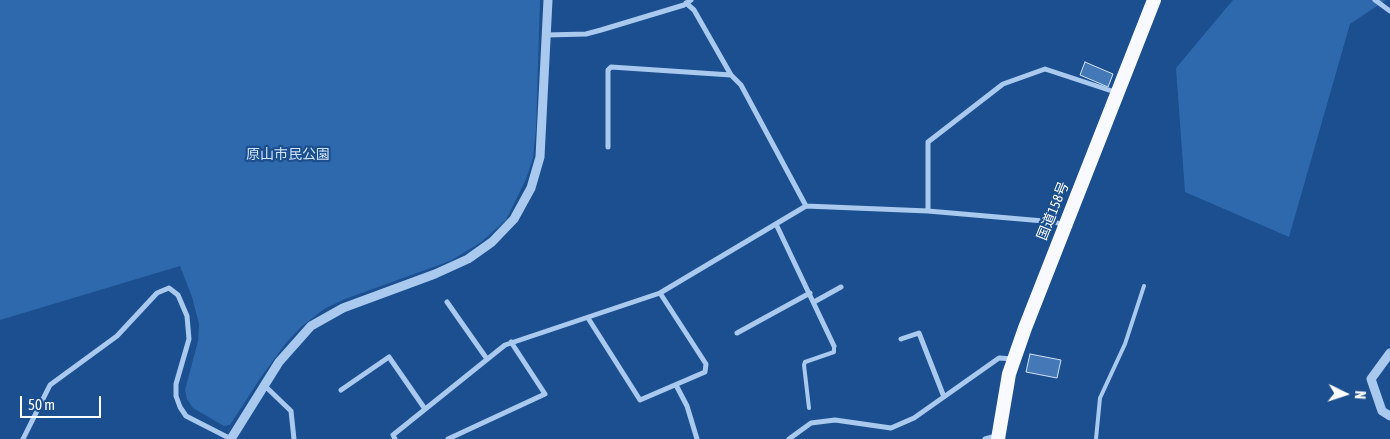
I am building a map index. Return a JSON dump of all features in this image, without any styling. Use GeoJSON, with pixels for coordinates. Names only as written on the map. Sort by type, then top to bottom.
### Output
{"type":"FeatureCollection","features":[{"type":"Feature","properties":{"kind":"highway","name":"国道158号"},"geometry":{"type":"LineString","coordinates":[[994,438],[1014,359],[1154,0]]}},
{"type":"Feature","properties":{"kind":"street"},"geometry":{"type":"LineString","coordinates":[[23,439],[50,385],[117,336],[157,293],[169,288],[178,295],[187,316],[189,339],[176,384],[176,396],[180,407],[186,416],[231,439],[263,385],[288,349],[324,317],[370,297],[435,274],[468,259],[492,242],[514,219],[530,188],[540,157],[548,0]]}},
{"type":"Feature","properties":{"kind":"street"},"geometry":{"type":"LineString","coordinates":[[1375,0],[1390,11]]}},
{"type":"Feature","properties":{"kind":"street"},"geometry":{"type":"LineString","coordinates":[[547,36],[586,34],[689,2],[731,75],[741,85],[806,206]]}},
{"type":"Feature","properties":{"kind":"street"},"geometry":{"type":"LineString","coordinates":[[608,147],[608,70],[611,67],[731,75]]}},
{"type":"Feature","properties":{"kind":"street"},"geometry":{"type":"LineString","coordinates":[[928,211],[928,142],[1003,84],[1045,69],[1118,93]]}},
{"type":"Feature","properties":{"kind":"street"},"geometry":{"type":"LineString","coordinates":[[395,439],[393,435],[511,342],[660,293],[806,206],[928,211],[1055,222],[1065,226]]}},
{"type":"Feature","properties":{"kind":"street"},"geometry":{"type":"LineString","coordinates":[[776,224],[834,346]]}},
{"type":"Feature","properties":{"kind":"street"},"geometry":{"type":"LineString","coordinates":[[814,302],[841,287]]}},
{"type":"Feature","properties":{"kind":"street"},"geometry":{"type":"LineString","coordinates":[[588,318],[640,400],[705,372],[706,364],[660,293]]}},
{"type":"Feature","properties":{"kind":"street"},"geometry":{"type":"LineString","coordinates":[[736,333],[810,293]]}},
{"type":"Feature","properties":{"kind":"street"},"geometry":{"type":"LineString","coordinates":[[447,302],[488,359]]}},
{"type":"Feature","properties":{"kind":"street"},"geometry":{"type":"LineString","coordinates":[[901,339],[919,333],[944,397]]}},
{"type":"Feature","properties":{"kind":"street"},"geometry":{"type":"LineString","coordinates":[[448,439],[544,394],[511,342]]}},
{"type":"Feature","properties":{"kind":"street"},"geometry":{"type":"LineString","coordinates":[[1390,353],[1371,379],[1382,411],[1390,416]]}},
{"type":"Feature","properties":{"kind":"street"},"geometry":{"type":"LineString","coordinates":[[341,390],[389,358],[425,409]]}},
{"type":"Feature","properties":{"kind":"street"},"geometry":{"type":"LineString","coordinates":[[789,439],[811,423],[835,420],[891,428],[914,418],[999,358],[1014,359]]}},
{"type":"Feature","properties":{"kind":"street"},"geometry":{"type":"LineString","coordinates":[[263,385],[290,411],[294,439]]}},
{"type":"Feature","properties":{"kind":"street"},"geometry":{"type":"LineString","coordinates":[[676,385],[687,406],[696,439]]}},
{"type":"Feature","properties":{"kind":"lane"},"geometry":{"type":"LineString","coordinates":[[1096,439],[1100,398],[1125,344],[1144,286]]}},
{"type":"Feature","properties":{"kind":"lane"},"geometry":{"type":"LineString","coordinates":[[809,408],[805,362],[834,352],[834,346]]}},
{"type":"Feature","properties":{"kind":"green space","name":"原山市民公園"},"geometry":{"type":"Polygon","coordinates":[[[0,0],[540,0],[536,129],[533,158],[526,179],[506,220],[480,243],[450,261],[345,299],[324,309],[301,327],[286,343],[230,425],[224,426],[193,408],[187,399],[185,390],[198,341],[199,324],[192,297],[180,266],[0,320],[0,0]]]}},
{"type":"Feature","properties":{"kind":"green space"},"geometry":{"type":"Polygon","coordinates":[[[1233,0],[1386,0],[1350,24],[1289,237],[1185,192],[1176,68],[1233,0]]]}},
{"type":"Feature","properties":{"kind":"building"},"geometry":{"type":"Polygon","coordinates":[[[1085,62],[1113,74],[1108,87],[1080,75],[1085,62]]]}},
{"type":"Feature","properties":{"kind":"building"},"geometry":{"type":"Polygon","coordinates":[[[1030,354],[1061,360],[1057,378],[1026,372],[1030,354]]]}}]}
